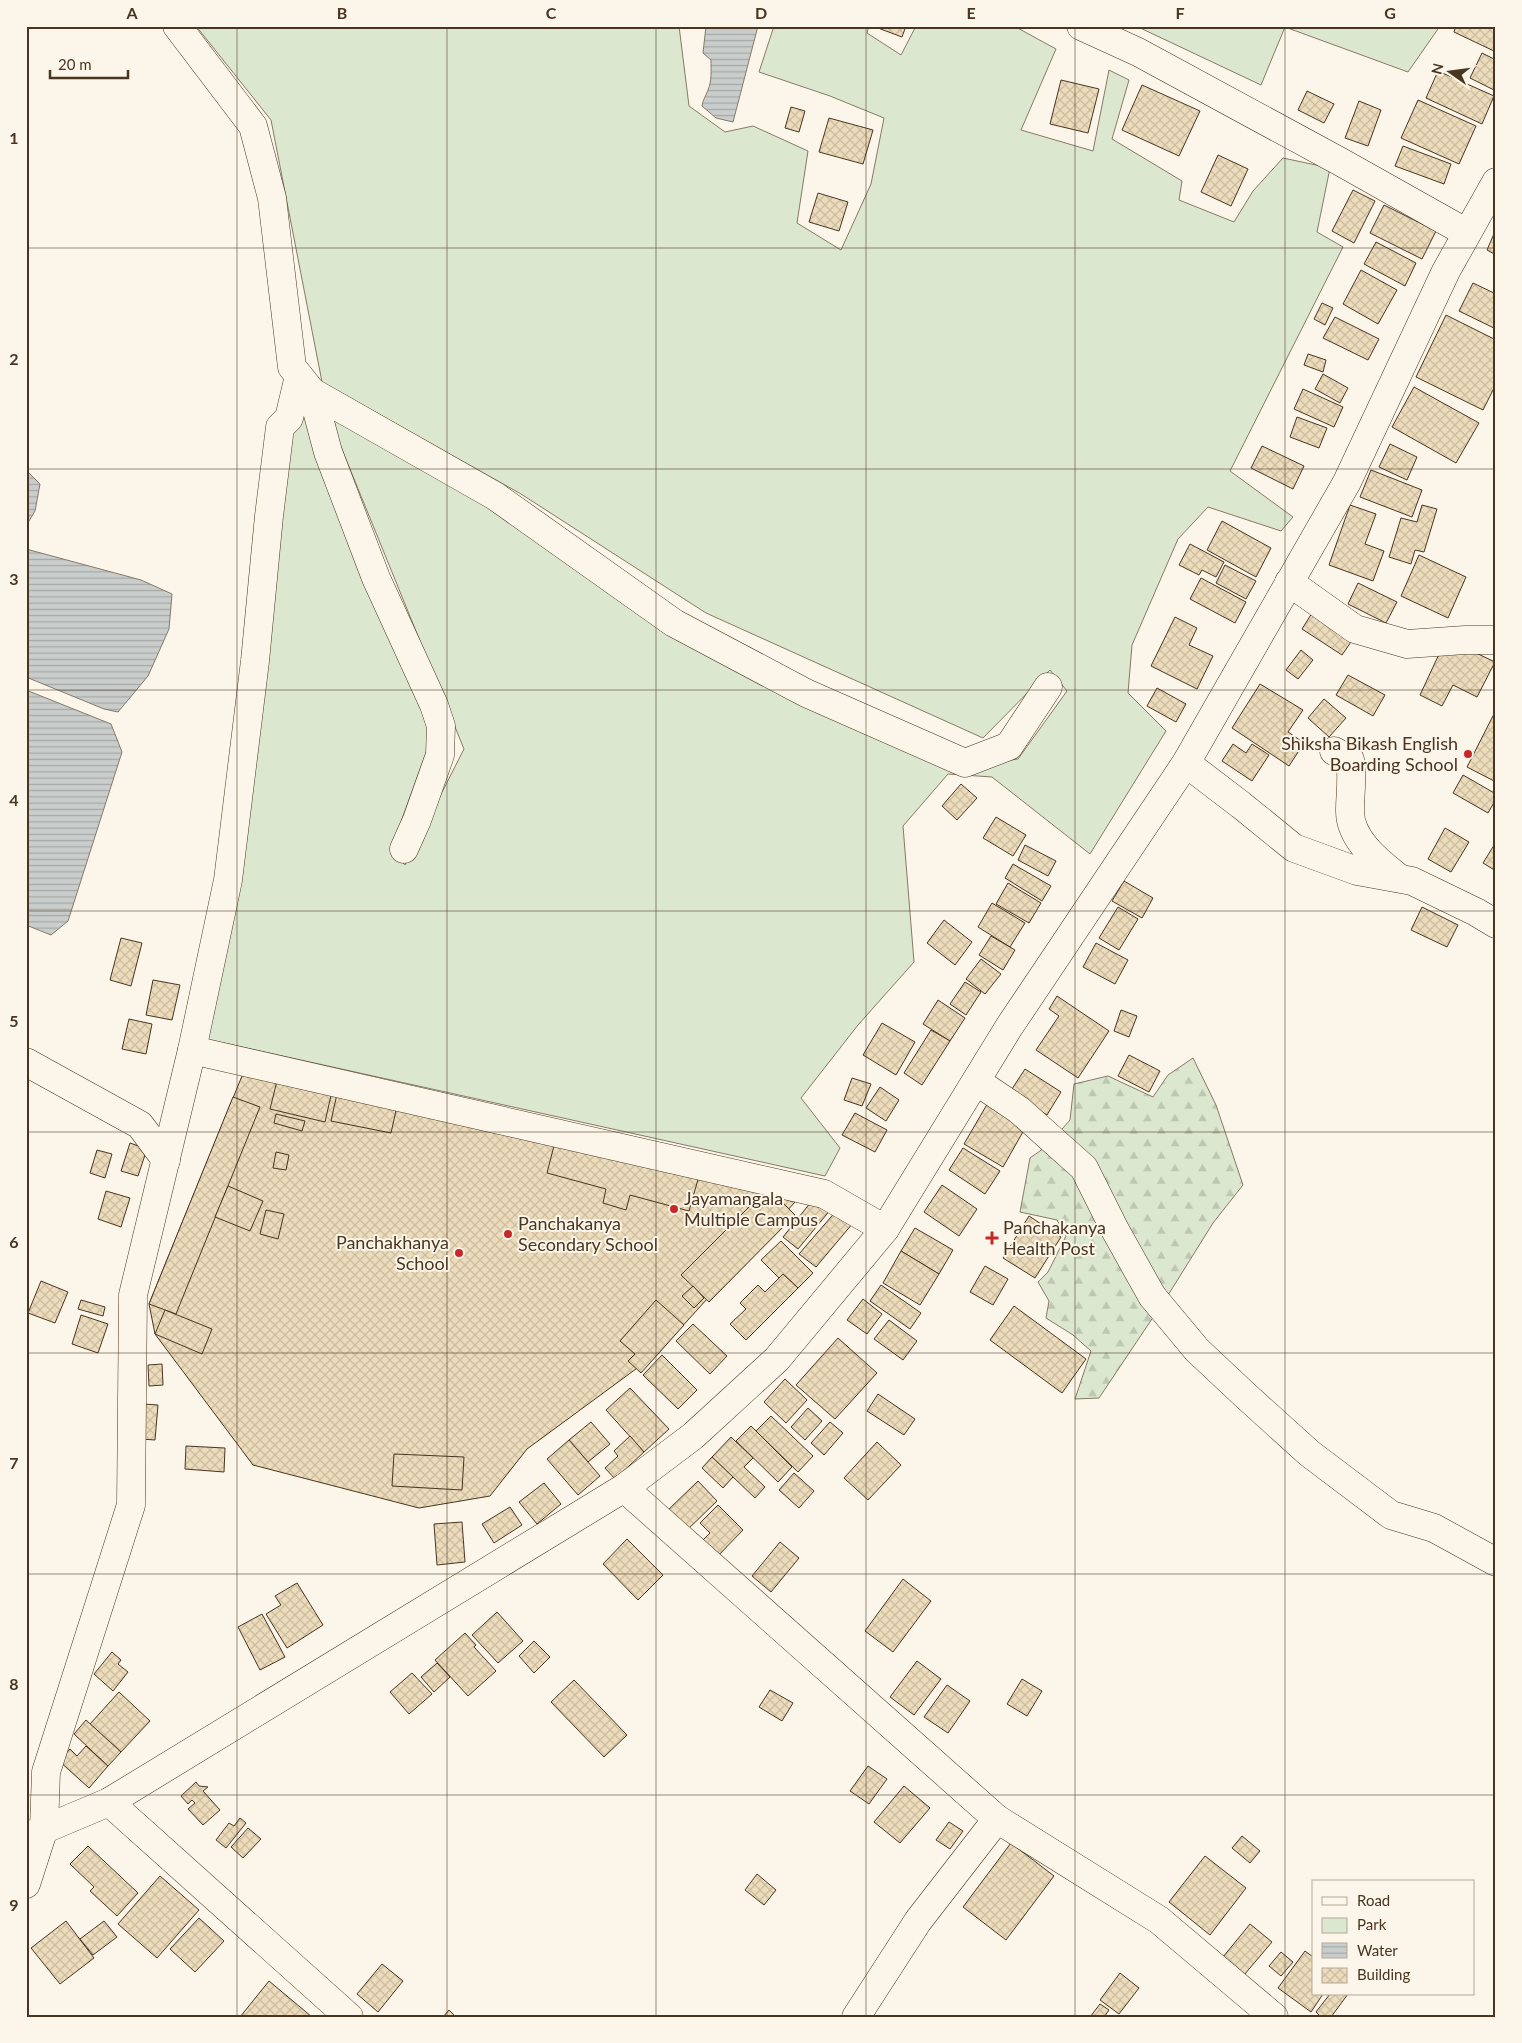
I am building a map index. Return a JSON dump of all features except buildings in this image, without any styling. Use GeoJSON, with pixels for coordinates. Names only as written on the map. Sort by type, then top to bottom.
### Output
{"type":"FeatureCollection","features":[{"type":"Feature","properties":{"kind":"street"},"geometry":{"type":"LineString","coordinates":[[177,26],[253,126],[272,198],[292,367],[306,384],[495,496],[674,623],[806,693],[965,763],[1009,746],[1048,687]]}},
{"type":"Feature","properties":{"kind":"street"},"geometry":{"type":"LineString","coordinates":[[1081,26],[1146,57],[1467,233]]}},
{"type":"Feature","properties":{"kind":"street"},"geometry":{"type":"LineString","coordinates":[[35,1833],[109,1802],[624,1488],[693,1436],[777,1359],[885,1229],[1009,1027],[1186,763],[1347,482],[1446,271],[1496,182]]}},
{"type":"Feature","properties":{"kind":"street"},"geometry":{"type":"LineString","coordinates":[[306,384],[328,452],[376,578],[434,706],[441,726],[440,755],[404,850]]}},
{"type":"Feature","properties":{"kind":"street"},"geometry":{"type":"LineString","coordinates":[[26,1884],[46,1772],[131,1505],[133,1295],[192,1050],[228,880],[255,661],[269,516],[280,428],[289,418],[306,384]]}},
{"type":"Feature","properties":{"kind":"street"},"geometry":{"type":"LineString","coordinates":[[1289,582],[1355,629],[1407,644],[1496,640]]}},
{"type":"Feature","properties":{"kind":"street"},"geometry":{"type":"LineString","coordinates":[[1334,751],[1350,760],[1353,775],[1349,813],[1356,834],[1369,853],[1400,879]]}},
{"type":"Feature","properties":{"kind":"street"},"geometry":{"type":"LineString","coordinates":[[1186,763],[1294,848],[1358,871],[1412,881],[1476,912],[1496,924]]}},
{"type":"Feature","properties":{"kind":"street"},"geometry":{"type":"LineString","coordinates":[[192,1050],[824,1194],[885,1229]]}},
{"type":"Feature","properties":{"kind":"street"},"geometry":{"type":"LineString","coordinates":[[26,1062],[140,1125],[166,1160]]}},
{"type":"Feature","properties":{"kind":"street"},"geometry":{"type":"LineString","coordinates":[[976,1081],[1019,1110],[1084,1168],[1114,1228],[1152,1296],[1198,1350],[1246,1396],[1309,1453],[1391,1515],[1434,1528],[1496,1562]]}},
{"type":"Feature","properties":{"kind":"street"},"geometry":{"type":"LineString","coordinates":[[624,1488],[997,1819],[1159,1920],[1274,2017]]}},
{"type":"Feature","properties":{"kind":"street"},"geometry":{"type":"LineString","coordinates":[[109,1802],[349,2017]]}},
{"type":"Feature","properties":{"kind":"street"},"geometry":{"type":"LineString","coordinates":[[856,2017],[918,1921],[997,1819]]}},
{"type":"Feature","properties":{"kind":"green space"},"geometry":{"type":"Polygon","coordinates":[[[196,26],[679,26],[689,106],[725,132],[753,126],[808,151],[797,223],[841,250],[871,184],[884,118],[830,96],[759,72],[774,26],[869,26],[867,33],[901,55],[916,26],[1014,26],[1056,49],[1021,130],[1093,151],[1109,70],[1129,80],[1112,139],[1182,181],[1179,200],[1234,222],[1253,191],[1283,158],[1330,168],[1317,232],[1343,247],[1230,471],[1293,517],[1281,531],[1208,507],[1178,539],[1132,645],[1128,693],[1166,731],[1090,854],[992,777],[948,774],[903,826],[914,962],[858,1025],[801,1098],[840,1148],[825,1176],[224,1043],[205,1041],[287,434],[303,397],[432,736],[391,849],[405,865],[464,749],[326,410],[485,498],[668,631],[956,768],[1018,759],[1067,691],[1050,670],[983,738],[706,613],[521,494],[322,382],[271,120],[196,26]]]}},
{"type":"Feature","properties":{"kind":"green space"},"geometry":{"type":"Polygon","coordinates":[[[1136,26],[1440,26],[1408,72],[1285,27],[1261,85],[1136,26]]]}},
{"type":"Feature","properties":{"kind":"green space"},"geometry":{"type":"Polygon","coordinates":[[[1193,1058],[1216,1105],[1243,1185],[1213,1223],[1170,1292],[1099,1398],[1075,1399],[1091,1351],[1073,1335],[1046,1318],[1049,1301],[1038,1282],[1048,1272],[1066,1236],[1057,1220],[1020,1212],[1030,1158],[1047,1146],[1070,1120],[1074,1084],[1108,1076],[1153,1097],[1168,1075],[1193,1058]]]}},
{"type":"Feature","properties":{"kind":"water"},"geometry":{"type":"Polygon","coordinates":[[[706,26],[758,26],[733,122],[716,118],[702,106],[711,75],[711,60],[703,53],[706,26]]]}},
{"type":"Feature","properties":{"kind":"water"},"geometry":{"type":"Polygon","coordinates":[[[26,470],[40,484],[35,511],[26,526],[26,470]]]}},
{"type":"Feature","properties":{"kind":"water"},"geometry":{"type":"Polygon","coordinates":[[[26,549],[141,580],[172,594],[169,629],[148,676],[118,712],[104,709],[26,677],[26,549]]]}},
{"type":"Feature","properties":{"kind":"water"},"geometry":{"type":"Polygon","coordinates":[[[26,690],[111,724],[122,752],[68,921],[51,935],[26,925],[26,690]]]}},
{"type":"Feature","properties":{"kind":"place","name":"Shiksha Bikash English Boarding School"},"geometry":{"type":"Point","coordinates":[1468,754]}},
{"type":"Feature","properties":{"kind":"place","name":"Jayamangala Multiple Campus"},"geometry":{"type":"Point","coordinates":[674,1209]}},
{"type":"Feature","properties":{"kind":"place","name":"Panchakanya Secondary School"},"geometry":{"type":"Point","coordinates":[508,1234]}},
{"type":"Feature","properties":{"kind":"place","name":"Panchakanya Health Post"},"geometry":{"type":"Point","coordinates":[992,1238]}},
{"type":"Feature","properties":{"kind":"place","name":"Panchakhanya School"},"geometry":{"type":"Point","coordinates":[459,1253]}}]}
